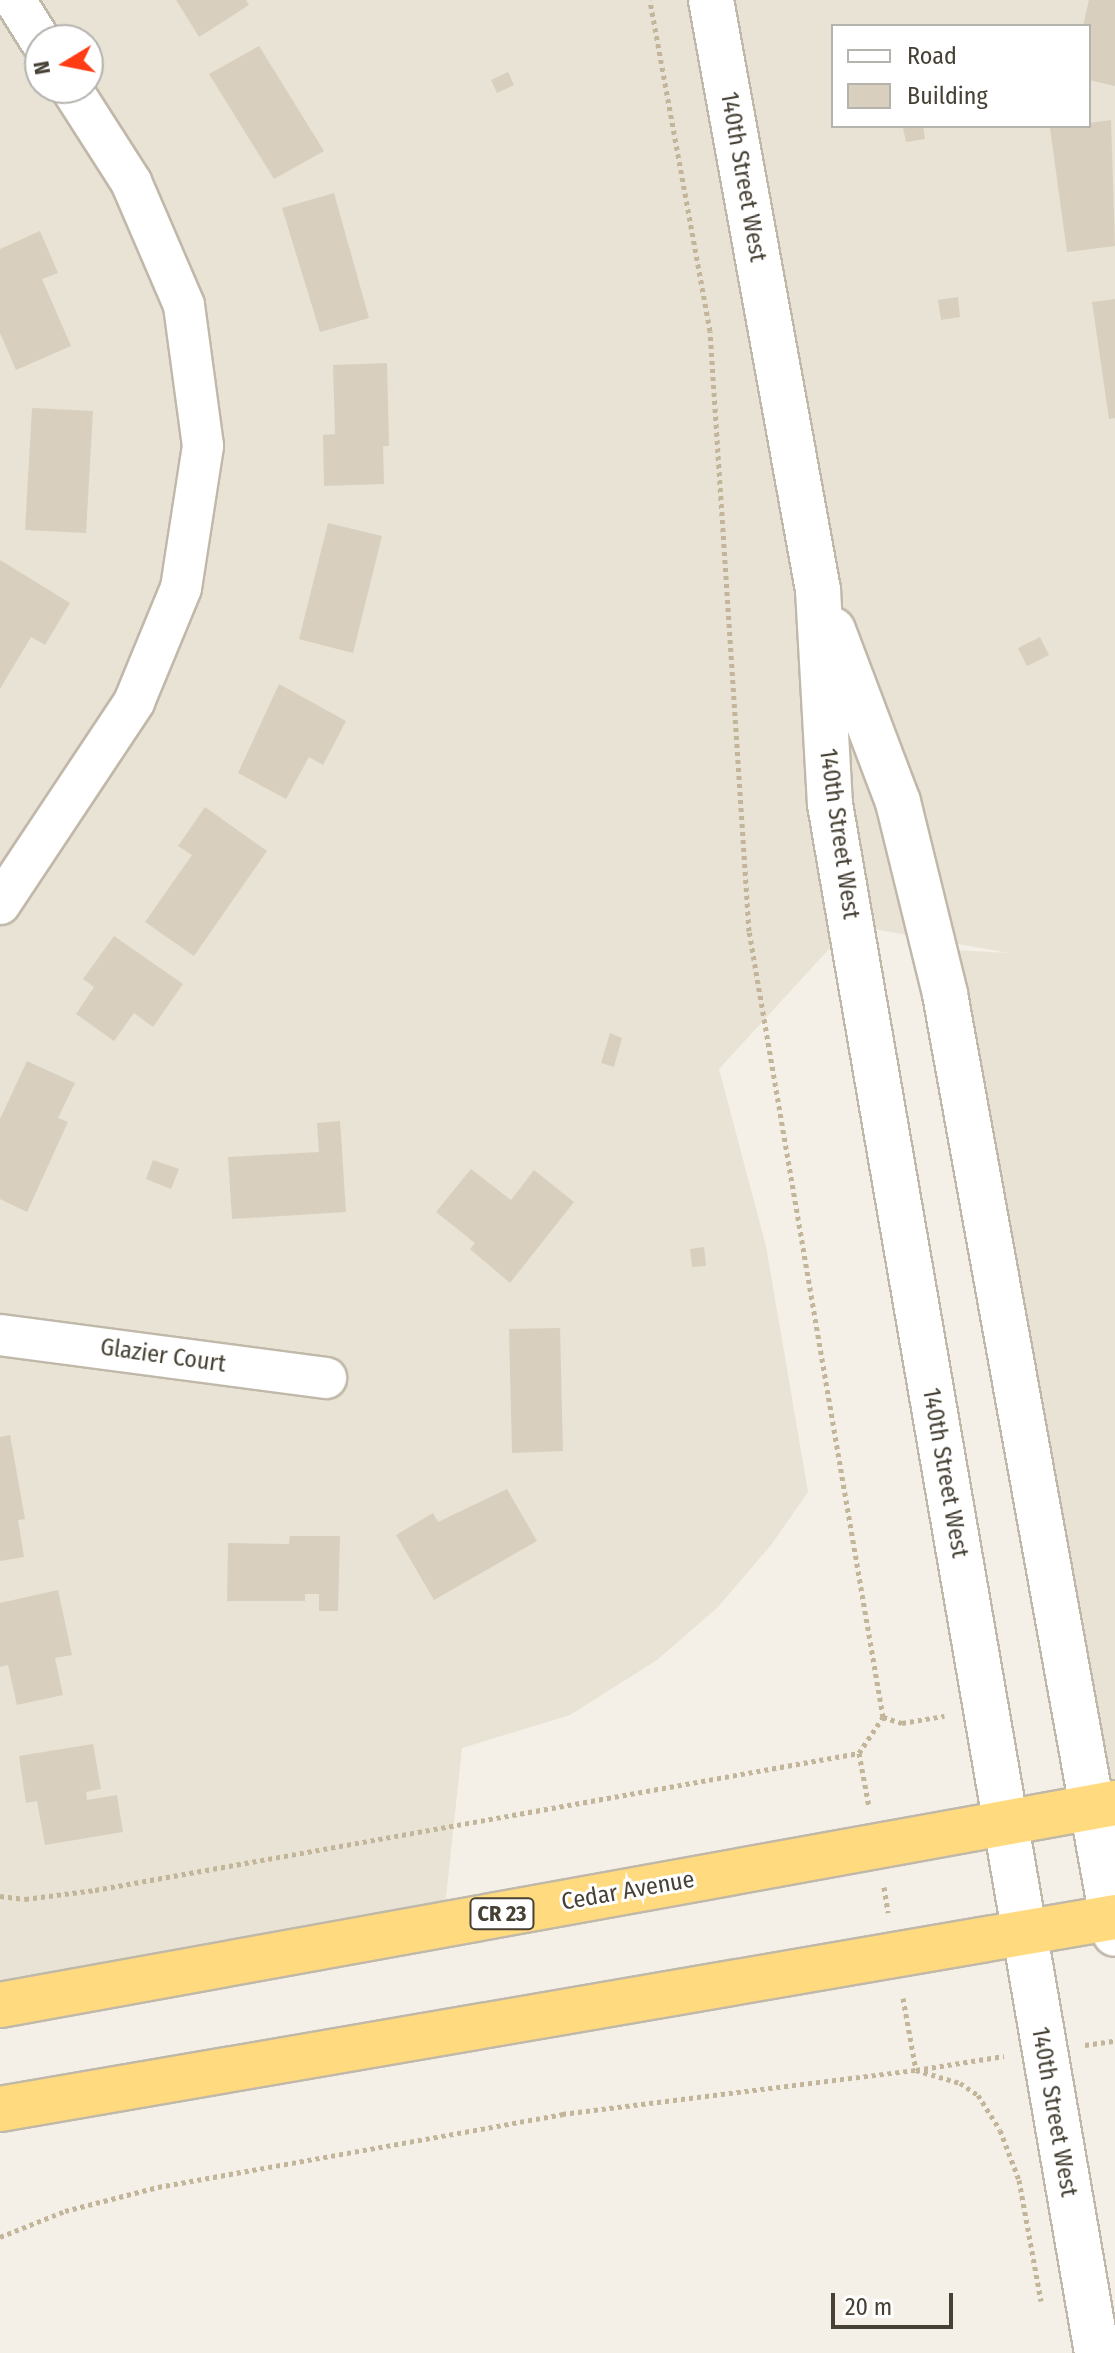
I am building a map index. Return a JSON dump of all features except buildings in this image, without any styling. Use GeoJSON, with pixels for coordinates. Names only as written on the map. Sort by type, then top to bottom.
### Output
{"type":"FeatureCollection","features":[{"type":"Feature","properties":{"kind":"highway","name":"Cedar Avenue"},"geometry":{"type":"LineString","coordinates":[[0,2005],[1104,1805]]}},
{"type":"Feature","properties":{"kind":"highway"},"geometry":{"type":"LineString","coordinates":[[0,2109],[1024,1933],[1114,1923]]}},
{"type":"Feature","properties":{"kind":"street"},"geometry":{"type":"LineString","coordinates":[[15,0],[30,24]]}},
{"type":"Feature","properties":{"kind":"street","name":"140th Street West"},"geometry":{"type":"LineString","coordinates":[[711,0],[818,590],[830,804],[1097,2353]]}},
{"type":"Feature","properties":{"kind":"street"},"geometry":{"type":"LineString","coordinates":[[0,904],[12,856],[134,702],[181,588],[203,446],[184,305],[131,182],[81,104]]}},
{"type":"Feature","properties":{"kind":"street","name":"140th Street West"},"geometry":{"type":"LineString","coordinates":[[818,590],[898,802],[945,994],[1104,1805],[1114,1923]]}},
{"type":"Feature","properties":{"kind":"street","name":"Glazier Court"},"geometry":{"type":"LineString","coordinates":[[0,1335],[326,1378]]}},
{"type":"Feature","properties":{"kind":"path"},"geometry":{"type":"LineString","coordinates":[[0,1896],[25,1899],[95,1890],[859,1753],[883,1717],[749,931],[710,331],[650,0]]}},
{"type":"Feature","properties":{"kind":"path"},"geometry":{"type":"LineString","coordinates":[[0,2237],[65,2211],[204,2179],[562,2114],[916,2070],[960,2083],[978,2095],[1000,2130],[1019,2180],[1042,2306]]}},
{"type":"Feature","properties":{"kind":"shaded area"},"geometry":{"type":"Polygon","coordinates":[[[0,0],[1115,0],[1115,1803],[1092,1807],[935,949],[1009,953],[851,925],[719,1069],[766,1246],[808,1492],[771,1545],[717,1608],[657,1660],[570,1715],[462,1748],[443,1925],[0,2009],[0,0]]]}}]}
